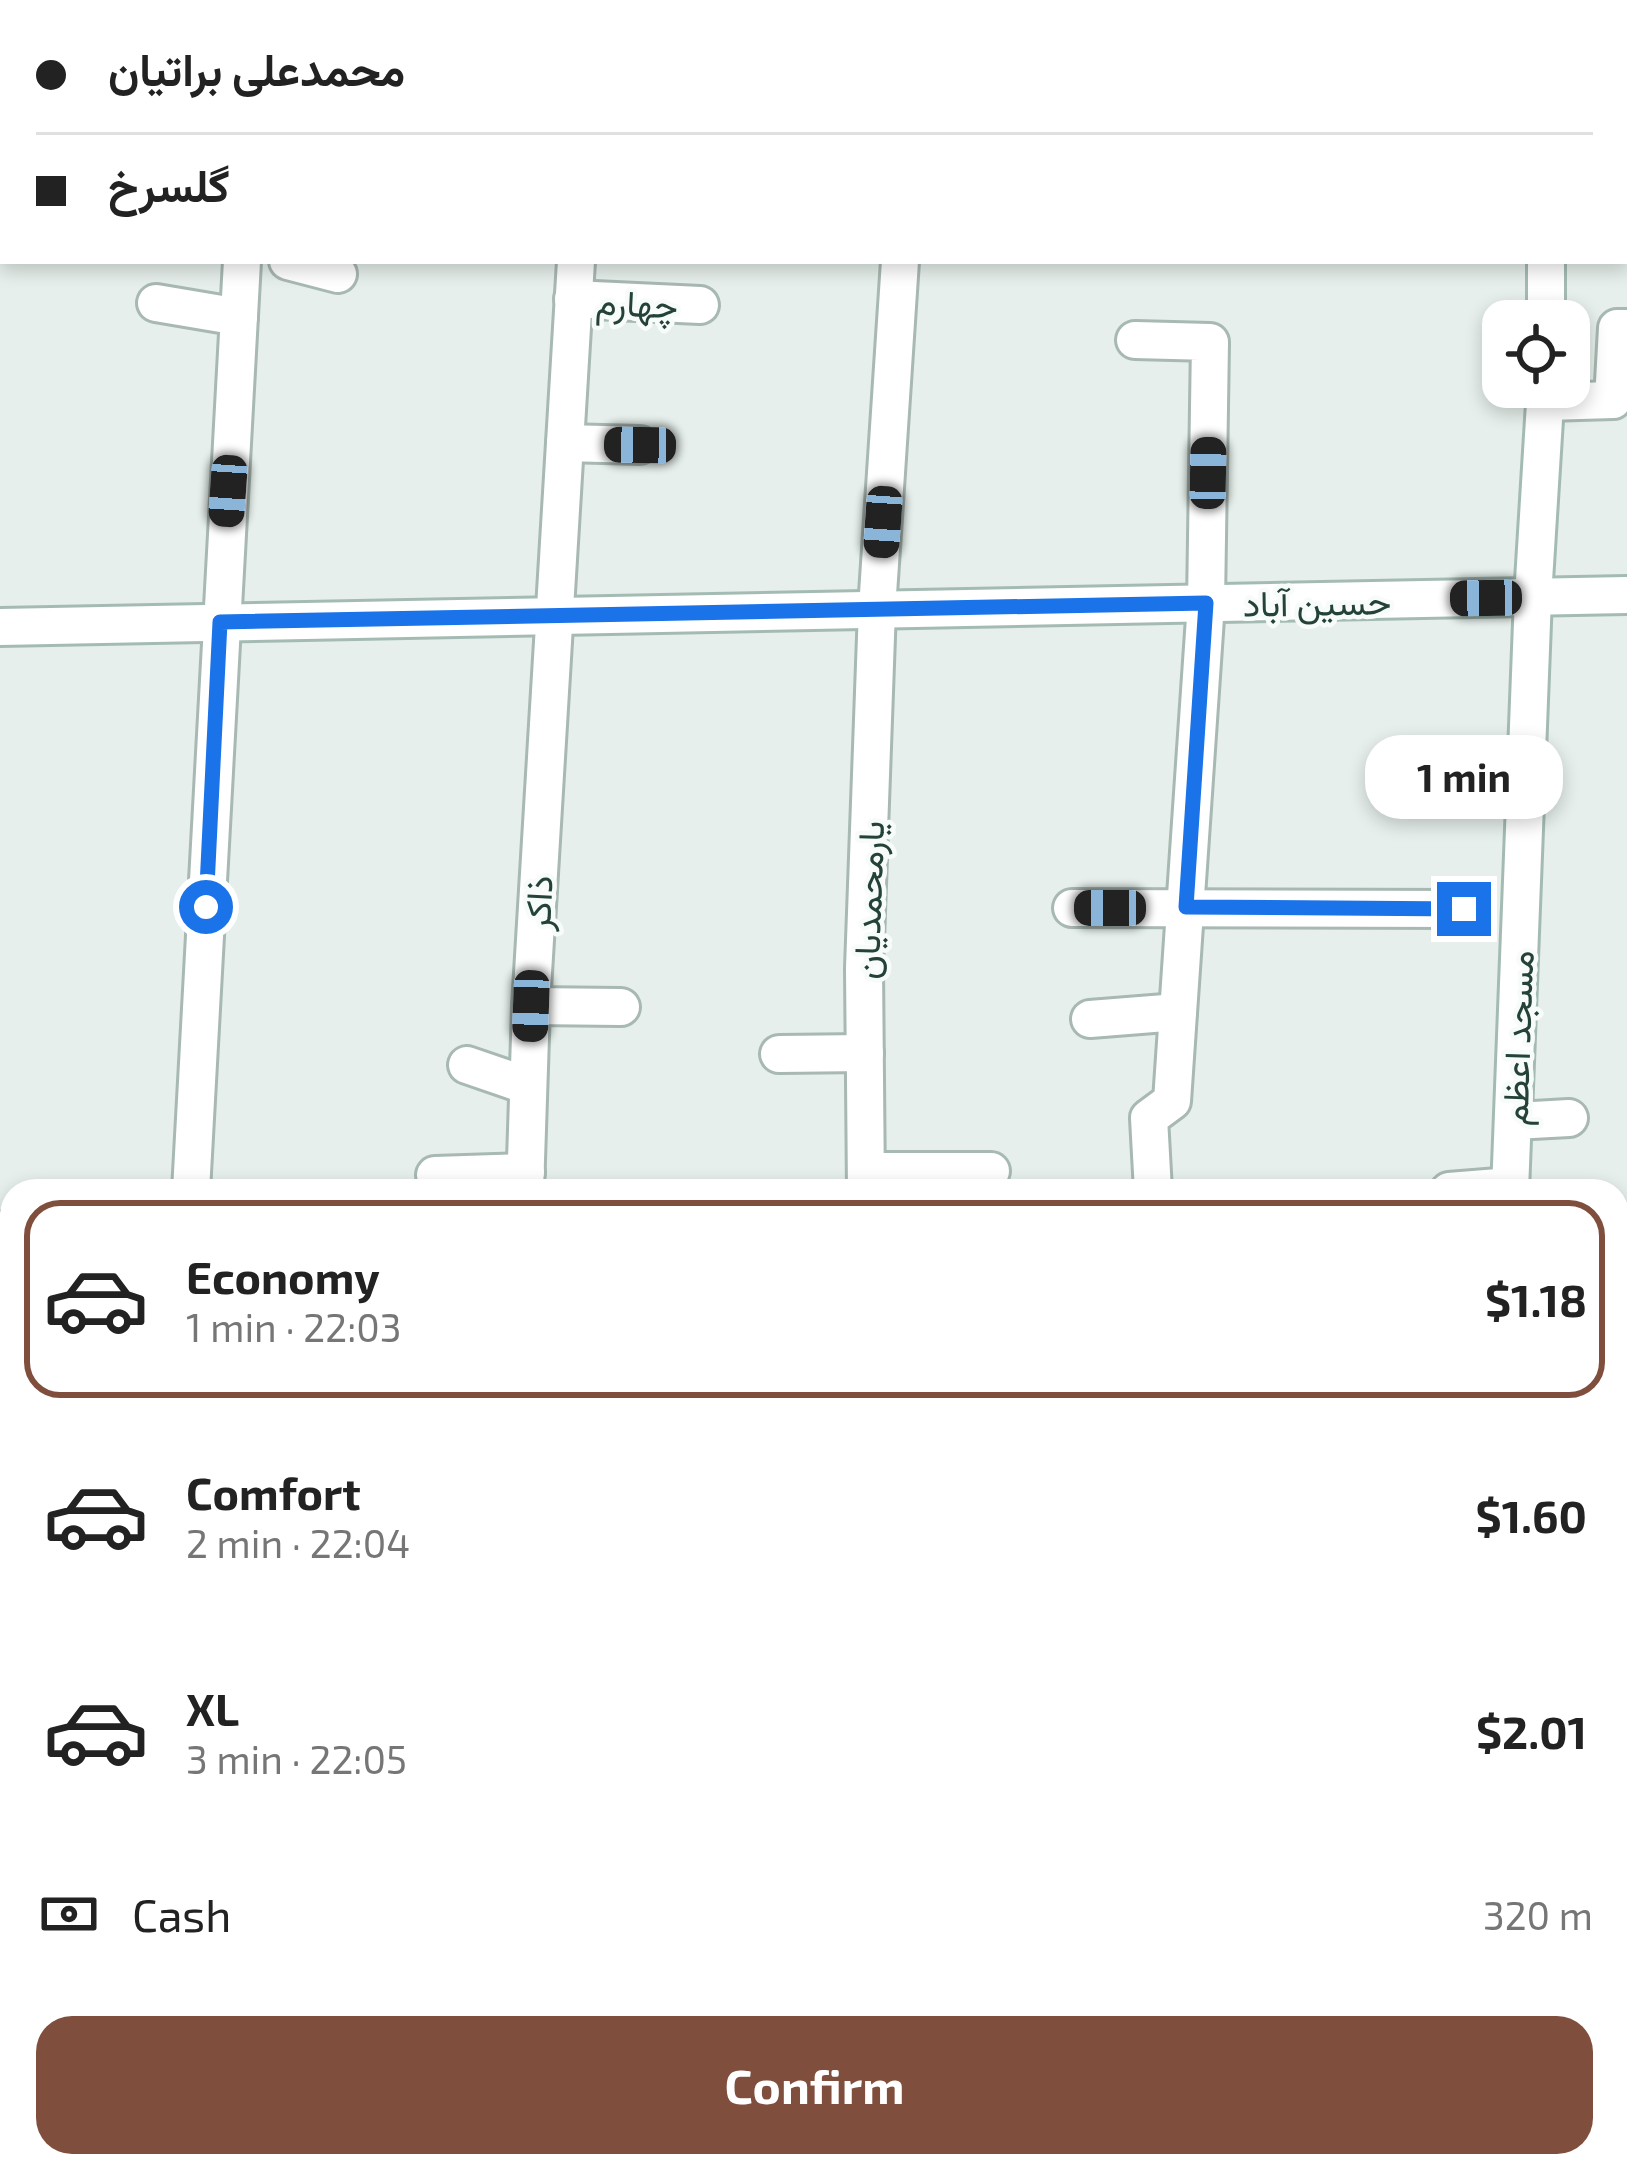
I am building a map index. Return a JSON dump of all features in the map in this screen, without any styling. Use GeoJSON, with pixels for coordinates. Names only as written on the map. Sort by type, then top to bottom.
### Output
{"type":"FeatureCollection","features":[{"type":"Feature","properties":{"kind":"street"},"geometry":{"type":"LineString","coordinates":[[192,1179],[242,264]]}},
{"type":"Feature","properties":{"kind":"street"},"geometry":{"type":"LineString","coordinates":[[300,264],[338,274]]}},
{"type":"Feature","properties":{"kind":"street","name":"ذاکر"},"geometry":{"type":"LineString","coordinates":[[525,1179],[531,1006],[576,264]]}},
{"type":"Feature","properties":{"kind":"street","name":"یارمحمدیان"},"geometry":{"type":"LineString","coordinates":[[866,1179],[864,968],[877,609],[899,264]]}},
{"type":"Feature","properties":{"kind":"street"},"geometry":{"type":"LineString","coordinates":[[1546,264],[1546,300]]}},
{"type":"Feature","properties":{"kind":"street","name":"چهارم"},"geometry":{"type":"LineString","coordinates":[[573,299],[700,305]]}},
{"type":"Feature","properties":{"kind":"street"},"geometry":{"type":"LineString","coordinates":[[156,303],[239,317]]}},
{"type":"Feature","properties":{"kind":"street"},"geometry":{"type":"LineString","coordinates":[[1590,398],[1613,400],[1617,328],[1627,328]]}},
{"type":"Feature","properties":{"kind":"street"},"geometry":{"type":"LineString","coordinates":[[1136,340],[1210,343],[1206,603],[1186,907],[1172,1101],[1148,1118],[1152,1179]]}},
{"type":"Feature","properties":{"kind":"street","name":"مسجد اعظم"},"geometry":{"type":"LineString","coordinates":[[1510,1179],[1545,408]]}},
{"type":"Feature","properties":{"kind":"street"},"geometry":{"type":"LineString","coordinates":[[565,443],[640,445]]}},
{"type":"Feature","properties":{"kind":"street","name":"حسین آباد"},"geometry":{"type":"LineString","coordinates":[[0,627],[1627,595]]}},
{"type":"Feature","properties":{"kind":"street"},"geometry":{"type":"LineString","coordinates":[[1072,908],[1464,909]]}},
{"type":"Feature","properties":{"kind":"street"},"geometry":{"type":"LineString","coordinates":[[531,1006],[621,1007]]}},
{"type":"Feature","properties":{"kind":"street"},"geometry":{"type":"LineString","coordinates":[[1090,1019],[1178,1012]]}},
{"type":"Feature","properties":{"kind":"street"},"geometry":{"type":"LineString","coordinates":[[779,1054],[865,1053]]}},
{"type":"Feature","properties":{"kind":"street"},"geometry":{"type":"LineString","coordinates":[[467,1065],[528,1086]]}},
{"type":"Feature","properties":{"kind":"street"},"geometry":{"type":"LineString","coordinates":[[1513,1121],[1569,1118]]}},
{"type":"Feature","properties":{"kind":"street"},"geometry":{"type":"LineString","coordinates":[[891,1179],[992,1171]]}},
{"type":"Feature","properties":{"kind":"street"},"geometry":{"type":"LineString","coordinates":[[435,1175],[486,1179]]}},
{"type":"Feature","properties":{"kind":"route"},"geometry":{"type":"LineString","coordinates":[[206,907],[220,622],[1206,603],[1186,907],[1464,909]]}}]}
